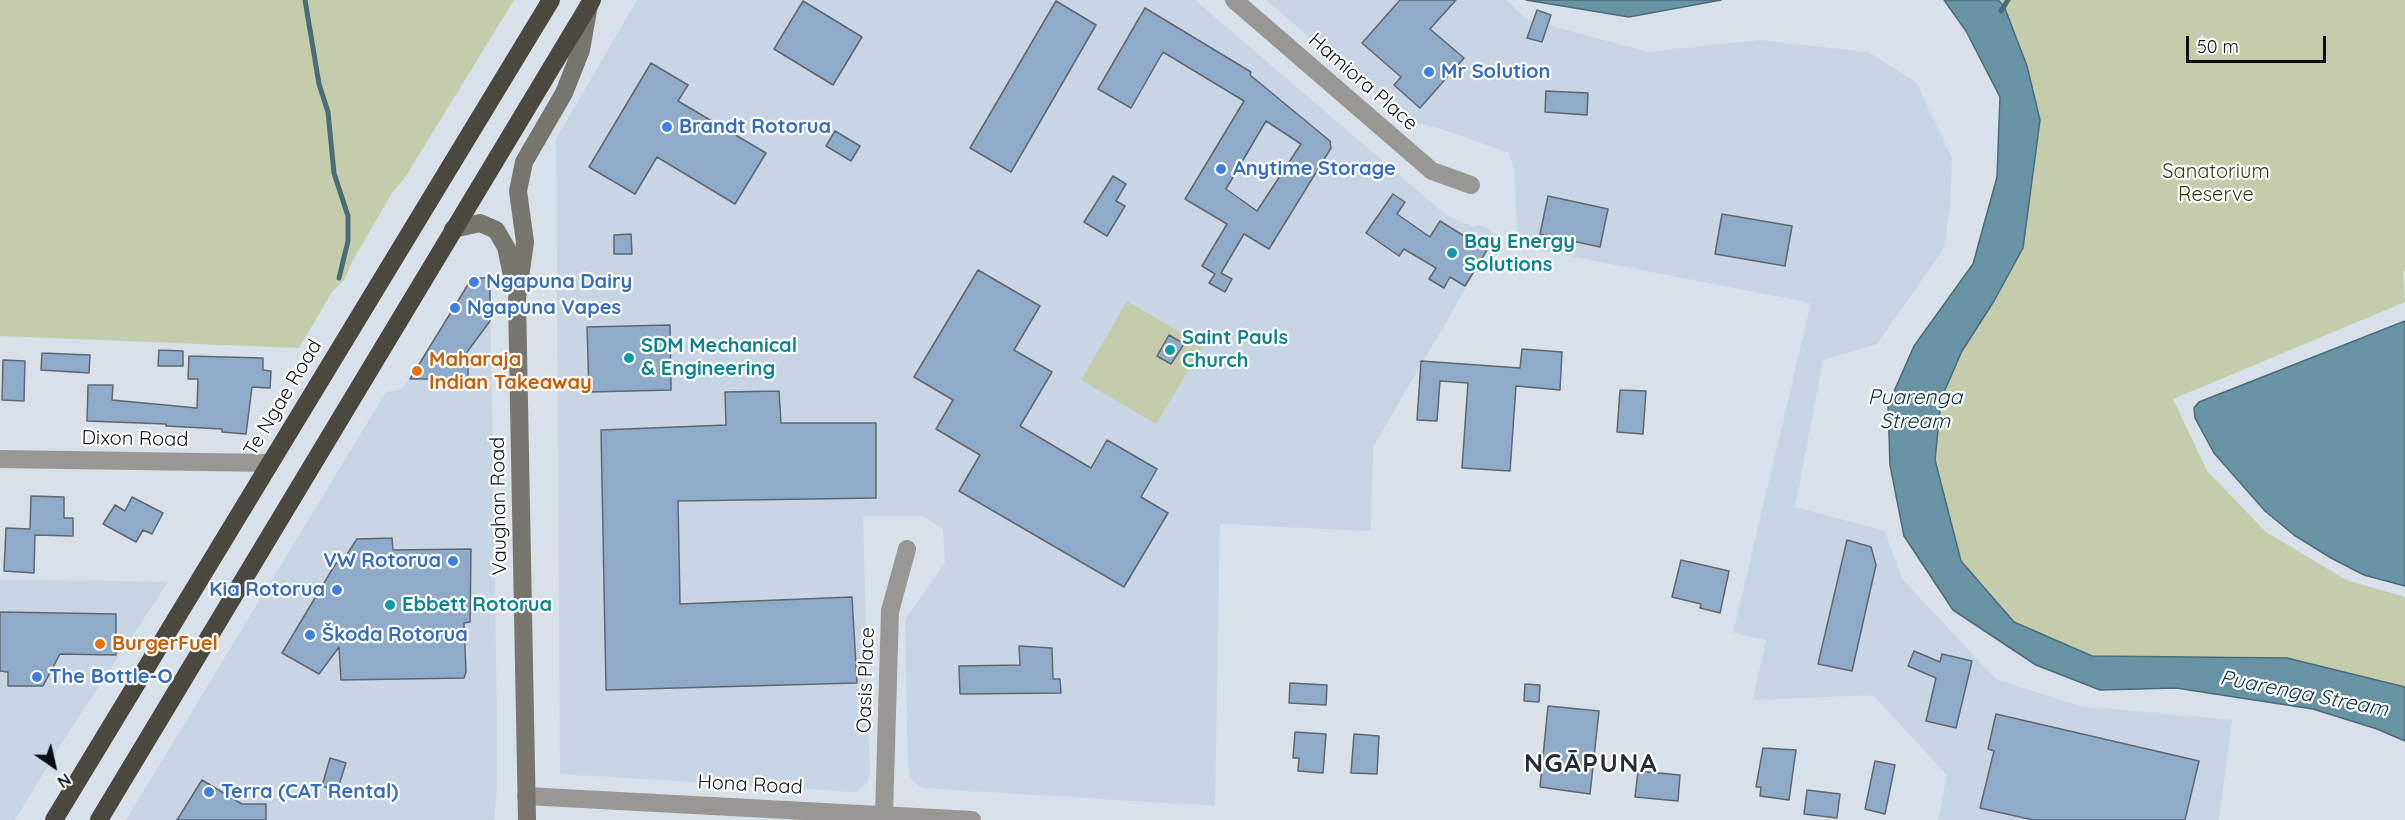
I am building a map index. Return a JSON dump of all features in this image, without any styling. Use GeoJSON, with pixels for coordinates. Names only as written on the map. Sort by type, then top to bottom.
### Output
{"type":"FeatureCollection","features":[{"type":"Feature","properties":{"kind":"highway","name":"Te Ngae Road"},"geometry":{"type":"LineString","coordinates":[[54,820],[551,0]]}},
{"type":"Feature","properties":{"kind":"highway"},"geometry":{"type":"LineString","coordinates":[[99,820],[590,2]]}},
{"type":"Feature","properties":{"kind":"street","name":"Hamiora Place"},"geometry":{"type":"LineString","coordinates":[[1234,0],[1432,171],[1471,185]]}},
{"type":"Feature","properties":{"kind":"street","name":"Vaughan Road"},"geometry":{"type":"LineString","coordinates":[[527,820],[517,299],[525,243],[518,191],[520,174],[530,150],[564,93],[582,50],[590,2]]}},
{"type":"Feature","properties":{"kind":"street","name":"Vaughan Road"},"geometry":{"type":"LineString","coordinates":[[453,229],[480,223],[496,230],[506,247],[517,299]]}},
{"type":"Feature","properties":{"kind":"street","name":"Dixon Road"},"geometry":{"type":"LineString","coordinates":[[0,459],[270,463]]}},
{"type":"Feature","properties":{"kind":"street","name":"Oasis Place"},"geometry":{"type":"LineString","coordinates":[[884,815],[890,611],[907,549]]}},
{"type":"Feature","properties":{"kind":"street","name":"Hona Road"},"geometry":{"type":"LineString","coordinates":[[526,796],[972,820]]}},
{"type":"Feature","properties":{"kind":"shaded area"},"geometry":{"type":"Polygon","coordinates":[[[637,0],[1195,0],[1446,215],[1473,227],[1481,225],[1497,235],[1373,447],[1371,531],[1220,524],[1215,806],[922,788],[910,778],[905,620],[945,562],[943,529],[923,516],[863,517],[870,775],[866,784],[856,792],[560,774],[556,139],[637,0]]]}},
{"type":"Feature","properties":{"kind":"shaded area"},"geometry":{"type":"Polygon","coordinates":[[[1266,0],[1507,0],[1526,19],[1648,52],[1760,40],[1868,52],[1916,82],[1952,158],[1950,207],[1944,248],[1877,344],[1823,360],[1795,507],[1885,531],[1902,579],[1996,679],[2079,706],[2232,720],[2219,820],[1938,820],[1947,775],[1873,695],[1753,700],[1766,640],[1733,633],[1811,303],[1518,246],[1514,170],[1509,153],[1436,127],[1408,122],[1266,0]]]}},
{"type":"Feature","properties":{"kind":"shaded area"},"geometry":{"type":"Polygon","coordinates":[[[472,278],[490,278],[497,721],[497,788],[494,820],[126,820],[386,392],[400,390],[410,379],[472,278]]]}},
{"type":"Feature","properties":{"kind":"shaded area"},"geometry":{"type":"Polygon","coordinates":[[[0,579],[168,582],[68,733],[15,820],[0,820],[0,579]]]}},
{"type":"Feature","properties":{"kind":"green space"},"geometry":{"type":"Polygon","coordinates":[[[0,0],[514,0],[404,179],[392,193],[344,280],[332,292],[299,348],[0,336],[0,0]]]}},
{"type":"Feature","properties":{"kind":"green space","name":"Sanatorium Reserve"},"geometry":{"type":"Polygon","coordinates":[[[1998,0],[2405,0],[2405,270],[2403,272],[2405,302],[2173,399],[2207,471],[2266,532],[2346,580],[2405,597],[2405,687],[2287,658],[2092,656],[2014,622],[1961,561],[1935,460],[1941,399],[1962,351],[1994,301],[2040,120],[2027,66],[2004,6],[1998,0]]]}},
{"type":"Feature","properties":{"kind":"green space"},"geometry":{"type":"Polygon","coordinates":[[[1127,301],[1203,346],[1156,424],[1081,380],[1127,301]]]}},
{"type":"Feature","properties":{"kind":"water"},"geometry":{"type":"Polygon","coordinates":[[[1526,0],[1721,0],[1629,17],[1526,0]]]}},
{"type":"Feature","properties":{"kind":"water","name":"Puarenga Stream"},"geometry":{"type":"Polygon","coordinates":[[[1944,0],[1998,0],[2004,6],[2027,66],[2040,120],[2023,248],[1994,301],[1962,351],[1941,399],[1935,460],[1961,561],[2014,622],[2092,656],[2287,658],[2405,687],[2405,741],[2377,729],[2313,709],[2176,688],[2100,690],[2036,665],[1953,610],[1904,536],[1890,465],[1888,405],[1914,346],[1973,264],[1997,177],[2000,97],[1966,31],[1944,0]]]}},
{"type":"Feature","properties":{"kind":"water"},"geometry":{"type":"Polygon","coordinates":[[[2405,321],[2405,586],[2364,575],[2331,558],[2294,535],[2265,511],[2214,453],[2195,418],[2194,408],[2199,402],[2405,321]]]}},
{"type":"Feature","properties":{"kind":"building"},"geometry":{"type":"Polygon","coordinates":[[[1400,0],[1456,0],[1430,29],[1464,58],[1420,108],[1394,85],[1401,77],[1362,43],[1400,0]]]}},
{"type":"Feature","properties":{"kind":"building"},"geometry":{"type":"Polygon","coordinates":[[[803,1],[862,37],[833,85],[774,49],[803,1]]]}},
{"type":"Feature","properties":{"kind":"building"},"geometry":{"type":"Polygon","coordinates":[[[1056,1],[1096,25],[1011,172],[970,148],[1056,1]]]}},
{"type":"Feature","properties":{"kind":"building"},"geometry":{"type":"Polygon","coordinates":[[[1145,8],[1251,72],[1250,75],[1330,141],[1331,148],[1269,249],[1244,234],[1221,273],[1232,279],[1225,292],[1209,283],[1215,274],[1202,266],[1227,224],[1185,199],[1244,101],[1163,52],[1131,108],[1098,89],[1145,8]],[[1266,121],[1226,189],[1257,211],[1301,144],[1266,121]]]}},
{"type":"Feature","properties":{"kind":"building"},"geometry":{"type":"Polygon","coordinates":[[[1537,10],[1551,15],[1542,42],[1527,38],[1537,10]]]}},
{"type":"Feature","properties":{"kind":"building","name":"Brandt Rotorua"},"geometry":{"type":"Polygon","coordinates":[[[651,63],[688,85],[678,101],[766,153],[735,204],[657,157],[635,194],[589,167],[651,63]]]}},
{"type":"Feature","properties":{"kind":"building"},"geometry":{"type":"Polygon","coordinates":[[[1546,91],[1588,93],[1587,115],[1545,112],[1546,91]]]}},
{"type":"Feature","properties":{"kind":"building"},"geometry":{"type":"Polygon","coordinates":[[[835,131],[860,146],[851,161],[826,146],[835,131]]]}},
{"type":"Feature","properties":{"kind":"building"},"geometry":{"type":"Polygon","coordinates":[[[1113,176],[1126,184],[1116,201],[1125,206],[1107,236],[1084,222],[1113,176]]]}},
{"type":"Feature","properties":{"kind":"building"},"geometry":{"type":"Polygon","coordinates":[[[1393,194],[1405,202],[1397,214],[1430,237],[1440,221],[1487,250],[1465,286],[1450,277],[1444,288],[1429,279],[1436,268],[1404,249],[1399,256],[1366,233],[1393,194]]]}},
{"type":"Feature","properties":{"kind":"building"},"geometry":{"type":"Polygon","coordinates":[[[1548,196],[1608,209],[1600,247],[1540,234],[1548,196]]]}},
{"type":"Feature","properties":{"kind":"building"},"geometry":{"type":"Polygon","coordinates":[[[1722,214],[1792,226],[1785,266],[1715,254],[1722,214]]]}},
{"type":"Feature","properties":{"kind":"building"},"geometry":{"type":"Polygon","coordinates":[[[631,234],[632,254],[614,254],[614,235],[631,234]]]}},
{"type":"Feature","properties":{"kind":"building"},"geometry":{"type":"Polygon","coordinates":[[[978,270],[1040,306],[1014,350],[1052,372],[1020,426],[1091,468],[1107,440],[1157,469],[1141,497],[1168,513],[1124,587],[959,491],[980,455],[936,429],[953,400],[914,377],[978,270]]]}},
{"type":"Feature","properties":{"kind":"building"},"geometry":{"type":"Polygon","coordinates":[[[472,278],[490,278],[490,321],[459,363],[468,363],[468,381],[439,382],[439,379],[410,379],[472,278]]]}},
{"type":"Feature","properties":{"kind":"building","name":"SDM Mechanical & Engineering"},"geometry":{"type":"Polygon","coordinates":[[[670,325],[671,390],[589,392],[587,327],[670,325]]]}},
{"type":"Feature","properties":{"kind":"building","name":"Saint Pauls Church"},"geometry":{"type":"Polygon","coordinates":[[[1169,335],[1184,344],[1171,364],[1157,356],[1169,335]]]}},
{"type":"Feature","properties":{"kind":"building"},"geometry":{"type":"Polygon","coordinates":[[[1522,349],[1562,352],[1560,390],[1516,386],[1510,471],[1462,468],[1468,383],[1440,381],[1437,421],[1417,420],[1421,361],[1520,368],[1522,349]]]}},
{"type":"Feature","properties":{"kind":"building"},"geometry":{"type":"Polygon","coordinates":[[[159,350],[183,351],[183,366],[158,366],[159,350]]]}},
{"type":"Feature","properties":{"kind":"building"},"geometry":{"type":"Polygon","coordinates":[[[42,353],[90,355],[89,373],[41,370],[42,353]]]}},
{"type":"Feature","properties":{"kind":"building"},"geometry":{"type":"Polygon","coordinates":[[[189,356],[263,358],[263,370],[271,371],[270,388],[252,387],[246,434],[222,432],[222,429],[166,426],[166,424],[87,421],[88,385],[113,385],[112,400],[197,408],[198,379],[188,379],[189,356]]]}},
{"type":"Feature","properties":{"kind":"building"},"geometry":{"type":"Polygon","coordinates":[[[3,360],[25,361],[24,401],[2,400],[3,360]]]}},
{"type":"Feature","properties":{"kind":"building"},"geometry":{"type":"Polygon","coordinates":[[[1620,390],[1646,391],[1643,434],[1617,432],[1620,390]]]}},
{"type":"Feature","properties":{"kind":"building"},"geometry":{"type":"Polygon","coordinates":[[[779,391],[781,423],[876,423],[876,498],[678,501],[680,604],[852,597],[857,683],[606,690],[601,430],[726,425],[725,392],[779,391]]]}},
{"type":"Feature","properties":{"kind":"building"},"geometry":{"type":"Polygon","coordinates":[[[31,496],[64,497],[64,518],[73,518],[73,536],[35,535],[34,573],[4,571],[6,528],[30,529],[31,496]]]}},
{"type":"Feature","properties":{"kind":"building"},"geometry":{"type":"Polygon","coordinates":[[[132,497],[163,513],[152,534],[143,530],[136,542],[103,524],[115,505],[125,511],[132,497]]]}},
{"type":"Feature","properties":{"kind":"building","name":"Ebbett Rotorua"},"geometry":{"type":"Polygon","coordinates":[[[392,538],[393,550],[471,549],[470,622],[464,623],[466,672],[464,678],[341,680],[339,647],[319,674],[282,653],[336,563],[340,565],[357,539],[392,538]]]}},
{"type":"Feature","properties":{"kind":"building"},"geometry":{"type":"Polygon","coordinates":[[[1847,540],[1871,547],[1876,565],[1852,671],[1818,664],[1847,540]]]}},
{"type":"Feature","properties":{"kind":"building"},"geometry":{"type":"Polygon","coordinates":[[[1681,560],[1729,571],[1720,613],[1700,608],[1701,604],[1672,597],[1681,560]]]}},
{"type":"Feature","properties":{"kind":"building"},"geometry":{"type":"Polygon","coordinates":[[[0,612],[116,614],[116,655],[60,654],[43,686],[8,686],[8,672],[0,671],[0,612]]]}},
{"type":"Feature","properties":{"kind":"building"},"geometry":{"type":"Polygon","coordinates":[[[1019,646],[1052,648],[1053,679],[1060,679],[1061,693],[960,694],[959,666],[1020,665],[1019,646]]]}},
{"type":"Feature","properties":{"kind":"building"},"geometry":{"type":"Polygon","coordinates":[[[1914,651],[1940,662],[1942,654],[1972,661],[1956,728],[1926,721],[1936,678],[1908,666],[1914,651]]]}},
{"type":"Feature","properties":{"kind":"building"},"geometry":{"type":"Polygon","coordinates":[[[1290,683],[1327,685],[1326,705],[1289,703],[1290,683]]]}},
{"type":"Feature","properties":{"kind":"building"},"geometry":{"type":"Polygon","coordinates":[[[1525,684],[1540,685],[1539,702],[1524,701],[1525,684]]]}},
{"type":"Feature","properties":{"kind":"building"},"geometry":{"type":"Polygon","coordinates":[[[1548,706],[1599,711],[1590,794],[1540,787],[1548,706]]]}},
{"type":"Feature","properties":{"kind":"building"},"geometry":{"type":"Polygon","coordinates":[[[1996,714],[2199,761],[2185,820],[2033,820],[1980,808],[1994,751],[1988,749],[1996,714]]]}},
{"type":"Feature","properties":{"kind":"building"},"geometry":{"type":"Polygon","coordinates":[[[1295,732],[1326,734],[1323,773],[1298,771],[1299,758],[1293,758],[1295,732]]]}},
{"type":"Feature","properties":{"kind":"building"},"geometry":{"type":"Polygon","coordinates":[[[1354,734],[1379,736],[1377,774],[1351,773],[1354,734]]]}},
{"type":"Feature","properties":{"kind":"building"},"geometry":{"type":"Polygon","coordinates":[[[1763,748],[1796,750],[1789,800],[1760,796],[1761,787],[1756,787],[1763,748]]]}},
{"type":"Feature","properties":{"kind":"building"},"geometry":{"type":"Polygon","coordinates":[[[330,758],[346,763],[337,791],[322,786],[330,758]]]}},
{"type":"Feature","properties":{"kind":"building"},"geometry":{"type":"Polygon","coordinates":[[[1875,761],[1895,765],[1885,814],[1865,809],[1875,761]]]}},
{"type":"Feature","properties":{"kind":"building"},"geometry":{"type":"Polygon","coordinates":[[[1638,771],[1680,775],[1678,801],[1635,797],[1638,771]]]}},
{"type":"Feature","properties":{"kind":"building","name":"Terra (CAT Rental)"},"geometry":{"type":"Polygon","coordinates":[[[202,780],[242,804],[266,804],[266,820],[177,820],[202,780]]]}},
{"type":"Feature","properties":{"kind":"building"},"geometry":{"type":"Polygon","coordinates":[[[1807,790],[1840,794],[1837,818],[1804,814],[1807,790]]]}},
{"type":"Feature","properties":{"kind":"waterway"},"geometry":{"type":"LineString","coordinates":[[305,0],[319,84],[328,112],[334,173],[348,216],[348,241],[339,278]]}},
{"type":"Feature","properties":{"kind":"waterway"},"geometry":{"type":"LineString","coordinates":[[2001,11],[2008,0]]}},
{"type":"Feature","properties":{"kind":"place","name":"Mr Solution"},"geometry":{"type":"Point","coordinates":[1429,72]}},
{"type":"Feature","properties":{"kind":"place","name":"Brandt Rotorua"},"geometry":{"type":"Point","coordinates":[667,127]}},
{"type":"Feature","properties":{"kind":"place","name":"Anytime Storage"},"geometry":{"type":"Point","coordinates":[1221,169]}},
{"type":"Feature","properties":{"kind":"place","name":"Bay Energy Solutions"},"geometry":{"type":"Point","coordinates":[1452,253]}},
{"type":"Feature","properties":{"kind":"place","name":"Ngapuna Dairy"},"geometry":{"type":"Point","coordinates":[474,282]}},
{"type":"Feature","properties":{"kind":"place","name":"Ngapuna Vapes"},"geometry":{"type":"Point","coordinates":[455,308]}},
{"type":"Feature","properties":{"kind":"place","name":"Saint Pauls Church"},"geometry":{"type":"Point","coordinates":[1170,350]}},
{"type":"Feature","properties":{"kind":"place","name":"SDM Mechanical & Engineering"},"geometry":{"type":"Point","coordinates":[629,358]}},
{"type":"Feature","properties":{"kind":"place","name":"Maharaja Indian Takeaway"},"geometry":{"type":"Point","coordinates":[417,371]}},
{"type":"Feature","properties":{"kind":"place","name":"VW Rotorua"},"geometry":{"type":"Point","coordinates":[453,561]}},
{"type":"Feature","properties":{"kind":"place","name":"Kia Rotorua"},"geometry":{"type":"Point","coordinates":[337,590]}},
{"type":"Feature","properties":{"kind":"place","name":"Ebbett Rotorua"},"geometry":{"type":"Point","coordinates":[390,605]}},
{"type":"Feature","properties":{"kind":"place","name":"Škoda Rotorua"},"geometry":{"type":"Point","coordinates":[310,635]}},
{"type":"Feature","properties":{"kind":"place","name":"BurgerFuel"},"geometry":{"type":"Point","coordinates":[100,644]}},
{"type":"Feature","properties":{"kind":"place","name":"The Bottle-O"},"geometry":{"type":"Point","coordinates":[37,677]}},
{"type":"Feature","properties":{"kind":"place","name":"Terra (CAT Rental)"},"geometry":{"type":"Point","coordinates":[209,792]}},
{"type":"Feature","properties":{"kind":"district","name":"NGĀPUNA"},"geometry":{"type":"Point","coordinates":[1591,764]}}]}
